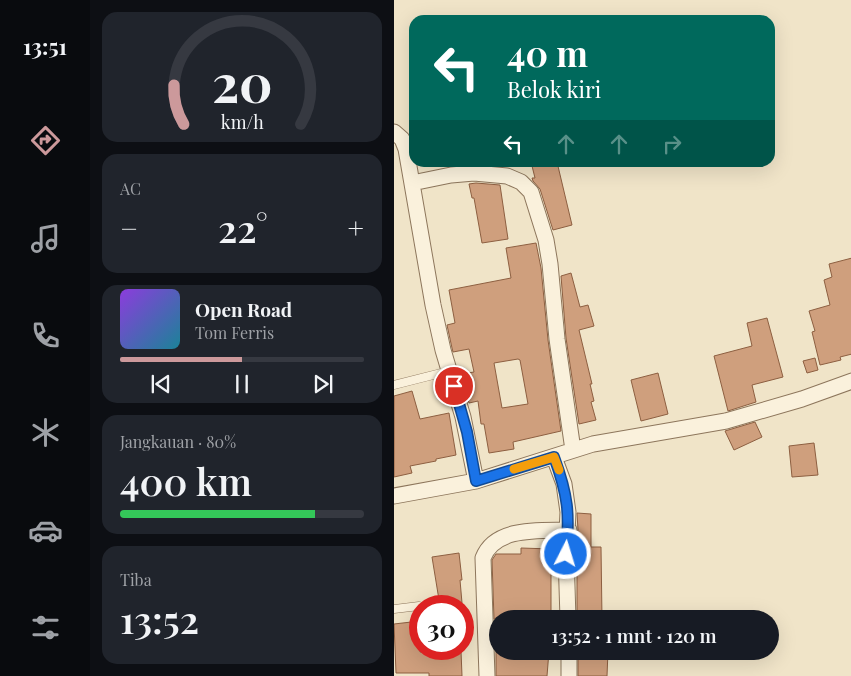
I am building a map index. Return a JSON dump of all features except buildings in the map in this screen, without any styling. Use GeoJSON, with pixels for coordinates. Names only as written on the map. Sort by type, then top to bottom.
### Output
{"type":"FeatureCollection","features":[{"type":"Feature","properties":{"kind":"street"},"geometry":{"type":"LineString","coordinates":[[394,132],[402,139],[405,145],[409,167]]}},
{"type":"Feature","properties":{"kind":"street"},"geometry":{"type":"LineString","coordinates":[[409,167],[433,306],[467,432],[476,481]]}},
{"type":"Feature","properties":{"kind":"street"},"geometry":{"type":"LineString","coordinates":[[412,183],[451,175],[474,173],[498,175],[514,179],[531,192],[546,240],[550,264],[557,340],[573,450]]}},
{"type":"Feature","properties":{"kind":"street"},"geometry":{"type":"LineString","coordinates":[[394,496],[476,481],[593,444],[726,421],[802,399],[851,381]]}},
{"type":"Feature","properties":{"kind":"street"},"geometry":{"type":"LineString","coordinates":[[554,457],[567,497],[568,610]]}},
{"type":"Feature","properties":{"kind":"street"},"geometry":{"type":"LineString","coordinates":[[486,676],[483,558],[486,550],[500,539],[509,535],[524,532],[568,530]]}},
{"type":"Feature","properties":{"kind":"street"},"geometry":{"type":"LineString","coordinates":[[569,660],[569,676]]}},
{"type":"Feature","properties":{"kind":"lane"},"geometry":{"type":"LineString","coordinates":[[394,384],[449,371]]}},
{"type":"Feature","properties":{"kind":"lane"},"geometry":{"type":"LineString","coordinates":[[394,609],[409,607]]}},
{"type":"Feature","properties":{"kind":"slow traffic"},"geometry":{"type":"LineString","coordinates":[[514,469],[554,457],[559,470]]}},
{"type":"Feature","properties":{"kind":"route"},"geometry":{"type":"LineString","coordinates":[[454,386],[467,432],[476,481],[554,457],[567,497],[568,530],[566,554]]}}]}
